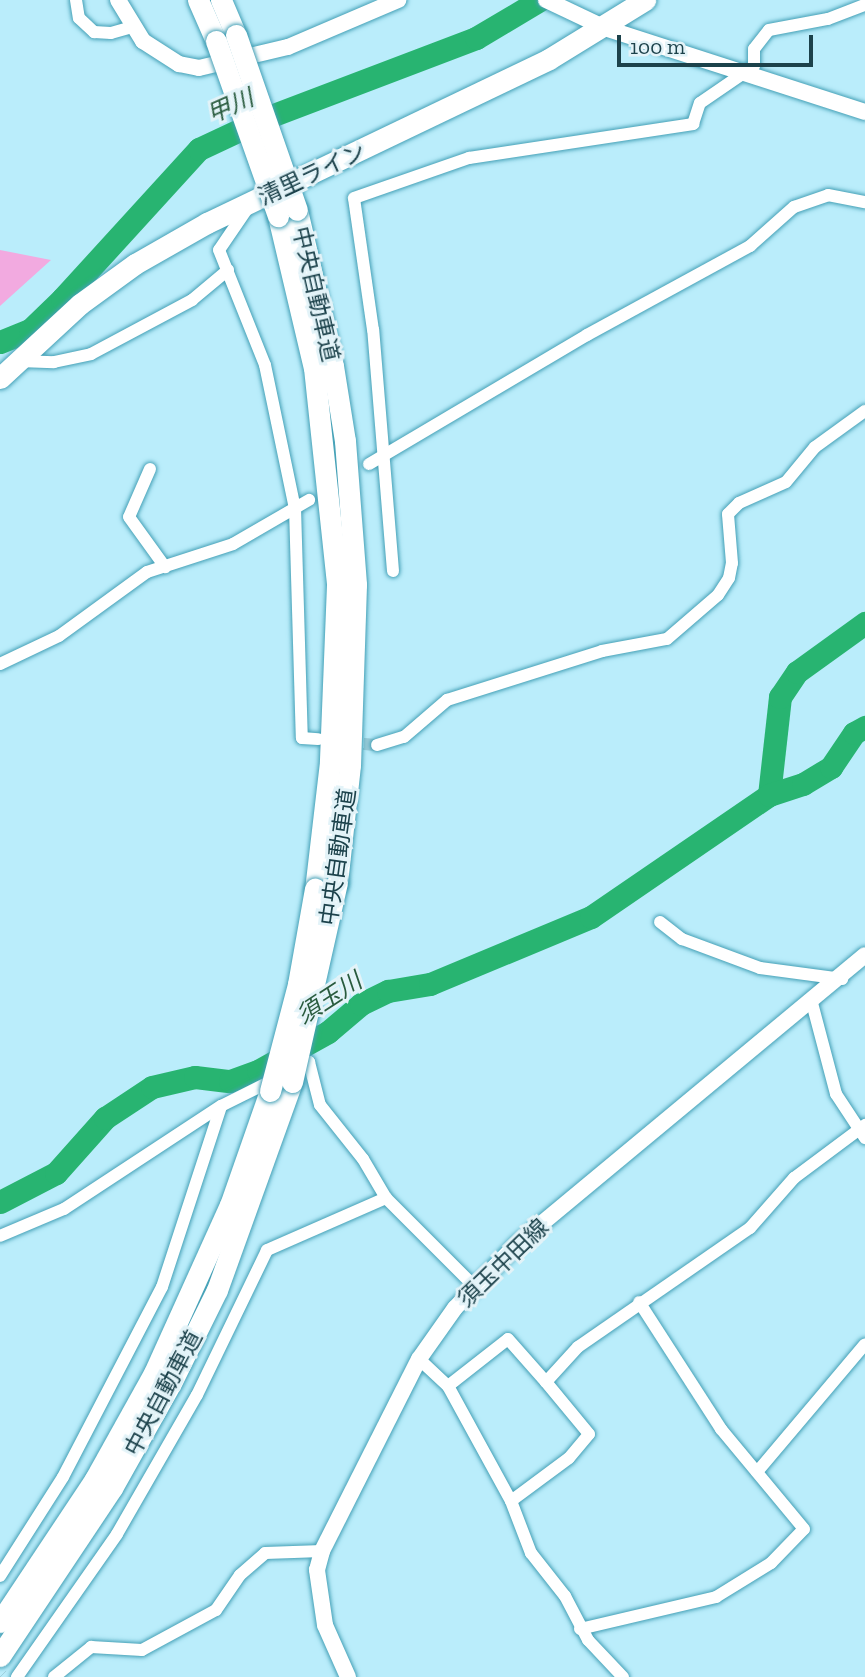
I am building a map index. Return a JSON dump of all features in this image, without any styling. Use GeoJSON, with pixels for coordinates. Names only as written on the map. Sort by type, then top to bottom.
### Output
{"type":"FeatureCollection","features":[{"type":"Feature","properties":{"kind":"highway","name":"中央自動車道"},"geometry":{"type":"LineString","coordinates":[[198,0],[226,38]]}},
{"type":"Feature","properties":{"kind":"highway","name":"中央自動車道"},"geometry":{"type":"LineString","coordinates":[[0,1656],[112,1488],[171,1383],[217,1290],[292,1082],[337,883],[350,765],[356,585],[345,441],[333,366],[287,213],[226,38],[221,0]]}},
{"type":"Feature","properties":{"kind":"highway","name":"清里ライン"},"geometry":{"type":"LineString","coordinates":[[0,378],[80,304],[135,264],[251,203],[550,59],[645,0]]}},
{"type":"Feature","properties":{"kind":"highway","name":"中央自動車道"},"geometry":{"type":"LineString","coordinates":[[0,1622],[95,1479],[154,1373],[230,1205],[270,1091],[298,984],[315,889],[330,762],[337,585],[314,368],[287,213]]}},
{"type":"Feature","properties":{"kind":"main road"},"geometry":{"type":"LineString","coordinates":[[118,0],[132,27],[160,55],[199,68],[288,47],[398,0]]}},
{"type":"Feature","properties":{"kind":"main road"},"geometry":{"type":"LineString","coordinates":[[546,0],[577,17],[605,27],[865,112]]}},
{"type":"Feature","properties":{"kind":"main road","name":"須玉中田線"},"geometry":{"type":"LineString","coordinates":[[348,1677],[325,1625],[317,1570],[322,1551],[419,1359],[473,1285],[842,979],[865,955]]}},
{"type":"Feature","properties":{"kind":"street"},"geometry":{"type":"LineString","coordinates":[[76,0],[79,18],[94,32],[111,33],[132,27]]}},
{"type":"Feature","properties":{"kind":"street"},"geometry":{"type":"LineString","coordinates":[[393,571],[381,457],[373,330],[354,198],[469,158],[693,124],[700,103],[754,66],[754,49],[769,30],[828,19],[865,5]]}},
{"type":"Feature","properties":{"kind":"street"},"geometry":{"type":"LineString","coordinates":[[369,464],[750,246],[794,207],[828,195],[865,202]]}},
{"type":"Feature","properties":{"kind":"street"},"geometry":{"type":"LineString","coordinates":[[251,203],[219,250],[265,365],[295,508],[302,738],[318,739]]}},
{"type":"Feature","properties":{"kind":"street"},"geometry":{"type":"LineString","coordinates":[[18,360],[54,362],[90,354],[192,300],[228,270]]}},
{"type":"Feature","properties":{"kind":"street"},"geometry":{"type":"LineString","coordinates":[[377,745],[404,737],[447,700],[602,651],[667,639],[718,595],[729,578],[732,563],[728,514],[739,503],[786,482],[815,447],[865,411]]}},
{"type":"Feature","properties":{"kind":"street"},"geometry":{"type":"LineString","coordinates":[[150,469],[129,517],[165,567]]}},
{"type":"Feature","properties":{"kind":"street"},"geometry":{"type":"LineString","coordinates":[[0,664],[59,636],[147,572],[233,544],[309,499]]}},
{"type":"Feature","properties":{"kind":"street"},"geometry":{"type":"LineString","coordinates":[[660,922],[682,939],[760,968],[842,979]]}},
{"type":"Feature","properties":{"kind":"street"},"geometry":{"type":"LineString","coordinates":[[546,1382],[578,1347],[639,1302],[750,1228],[794,1178],[863,1131],[836,1094],[812,1003]]}},
{"type":"Feature","properties":{"kind":"street"},"geometry":{"type":"LineString","coordinates":[[0,1236],[64,1209],[221,1106],[309,1062],[320,1105],[363,1159],[386,1198],[473,1285]]}},
{"type":"Feature","properties":{"kind":"street"},"geometry":{"type":"LineString","coordinates":[[0,1576],[63,1477],[162,1287],[221,1106]]}},
{"type":"Feature","properties":{"kind":"street"},"geometry":{"type":"LineString","coordinates":[[17,1677],[117,1534],[197,1395],[267,1250],[386,1198]]}},
{"type":"Feature","properties":{"kind":"street"},"geometry":{"type":"LineString","coordinates":[[580,1629],[716,1597],[771,1563],[804,1529],[721,1429],[639,1302]]}},
{"type":"Feature","properties":{"kind":"street"},"geometry":{"type":"LineString","coordinates":[[448,1386],[508,1339],[589,1434],[569,1458],[511,1501]]}},
{"type":"Feature","properties":{"kind":"street"},"geometry":{"type":"LineString","coordinates":[[757,1472],[865,1345]]}},
{"type":"Feature","properties":{"kind":"street"},"geometry":{"type":"LineString","coordinates":[[419,1359],[448,1386],[511,1501],[531,1552],[565,1596],[580,1629],[623,1677]]}},
{"type":"Feature","properties":{"kind":"street"},"geometry":{"type":"LineString","coordinates":[[54,1677],[91,1647],[142,1650],[216,1610],[240,1575],[265,1553],[322,1551]]}},
{"type":"Feature","properties":{"kind":"shaded area"},"geometry":{"type":"Polygon","coordinates":[[[0,250],[51,260],[0,306],[0,250]]]}},
{"type":"Feature","properties":{"kind":"waterway","name":"甲川"},"geometry":{"type":"LineString","coordinates":[[0,342],[30,330],[62,299],[199,149],[263,119],[476,38],[540,0]]}},
{"type":"Feature","properties":{"kind":"waterway","name":"須玉川"},"geometry":{"type":"LineString","coordinates":[[769,795],[780,697],[797,672],[865,623]]}},
{"type":"Feature","properties":{"kind":"waterway","name":"須玉川"},"geometry":{"type":"LineString","coordinates":[[0,1202],[56,1173],[105,1118],[152,1087],[195,1077],[230,1081],[258,1071],[328,1032],[361,1004],[388,991],[430,984],[591,917],[769,795],[803,784],[831,767],[854,733],[865,727]]}},
{"type":"Feature","properties":{"kind":"tunnel"},"geometry":{"type":"LineString","coordinates":[[346,742],[377,745]]}}]}
